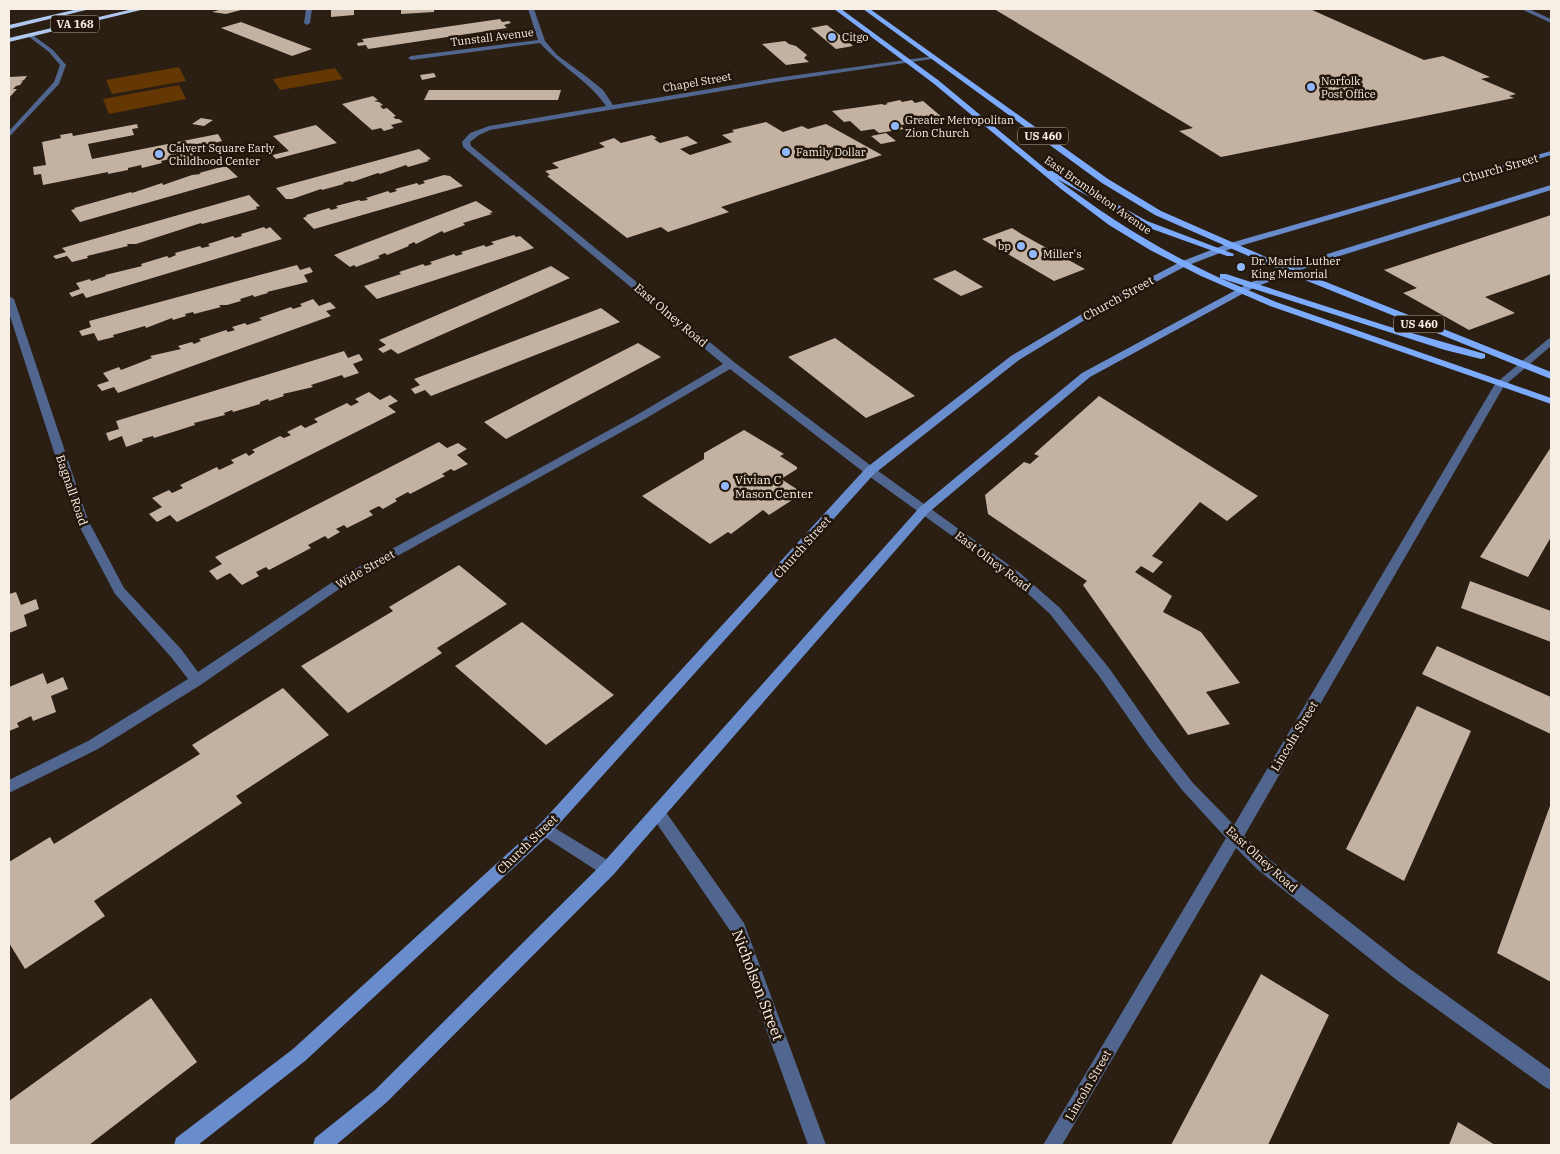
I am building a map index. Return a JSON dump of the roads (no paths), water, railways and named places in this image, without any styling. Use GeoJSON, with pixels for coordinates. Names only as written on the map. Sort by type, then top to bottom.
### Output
{"type":"FeatureCollection","features":[{"type":"Feature","properties":{"kind":"highway","name":"VA 168"},"geometry":{"type":"LineString","coordinates":[[9,27],[86,9]]}},
{"type":"Feature","properties":{"kind":"highway","name":"VA 168"},"geometry":{"type":"LineString","coordinates":[[9,40],[141,9]]}},
{"type":"Feature","properties":{"kind":"main road","name":"East Brambleton Avenue"},"geometry":{"type":"LineString","coordinates":[[836,9],[947,91],[1038,169],[1120,228],[1151,247],[1239,290],[1551,401]]}},
{"type":"Feature","properties":{"kind":"main road","name":"East Brambleton Avenue"},"geometry":{"type":"LineString","coordinates":[[866,9],[1105,181],[1158,213],[1230,246],[1551,376]]}},
{"type":"Feature","properties":{"kind":"main road","name":"Church Street"},"geometry":{"type":"LineString","coordinates":[[183,1145],[299,1054],[545,829],[870,471],[1015,358],[1090,313],[1183,264],[1219,250],[1550,154]]}},
{"type":"Feature","properties":{"kind":"main road"},"geometry":{"type":"LineString","coordinates":[[1038,169],[1072,181],[1133,217],[1168,233],[1254,262],[1288,270]]}},
{"type":"Feature","properties":{"kind":"main road"},"geometry":{"type":"LineString","coordinates":[[322,1145],[382,1096],[608,869],[924,510],[1086,375],[1239,290],[1288,270],[1551,187]]}},
{"type":"Feature","properties":{"kind":"main road"},"geometry":{"type":"LineString","coordinates":[[1183,264],[1432,344],[1523,366]]}},
{"type":"Feature","properties":{"kind":"street"},"geometry":{"type":"LineString","coordinates":[[307,23],[309,9]]}},
{"type":"Feature","properties":{"kind":"street","name":"Tunstall Avenue"},"geometry":{"type":"LineString","coordinates":[[411,58],[542,41],[531,9]]}},
{"type":"Feature","properties":{"kind":"street"},"geometry":{"type":"LineString","coordinates":[[1524,9],[1551,22]]}},
{"type":"Feature","properties":{"kind":"street"},"geometry":{"type":"LineString","coordinates":[[9,135],[57,84],[62,65],[51,51],[30,35]]}},
{"type":"Feature","properties":{"kind":"street"},"geometry":{"type":"LineString","coordinates":[[542,41],[555,56],[585,78],[600,92],[611,108]]}},
{"type":"Feature","properties":{"kind":"street","name":"Chapel Street"},"geometry":{"type":"LineString","coordinates":[[468,138],[488,128],[932,56]]}},
{"type":"Feature","properties":{"kind":"street","name":"East Olney Road"},"geometry":{"type":"LineString","coordinates":[[468,138],[466,142],[467,147],[483,162],[608,261],[730,364],[870,471],[1016,576],[1055,611],[1104,672],[1153,742],[1187,786],[1263,864],[1404,975],[1551,1081]]}},
{"type":"Feature","properties":{"kind":"street","name":"Bagnall Road"},"geometry":{"type":"LineString","coordinates":[[9,299],[82,520],[119,591],[176,653],[197,680]]}},
{"type":"Feature","properties":{"kind":"street","name":"Lincoln Street"},"geometry":{"type":"LineString","coordinates":[[1052,1145],[1500,384],[1551,341]]}},
{"type":"Feature","properties":{"kind":"street","name":"Wide Street"},"geometry":{"type":"LineString","coordinates":[[9,787],[93,745],[197,680],[341,582],[639,418],[730,364]]}},
{"type":"Feature","properties":{"kind":"street","name":"Nicholson Street"},"geometry":{"type":"LineString","coordinates":[[658,813],[738,928],[817,1145]]}},
{"type":"Feature","properties":{"kind":"street"},"geometry":{"type":"LineString","coordinates":[[545,829],[608,869]]}},
{"type":"Feature","properties":{"kind":"place","name":"Citgo"},"geometry":{"type":"Point","coordinates":[832,37]}},
{"type":"Feature","properties":{"kind":"place","name":"Norfolk Post Office"},"geometry":{"type":"Point","coordinates":[1311,87]}},
{"type":"Feature","properties":{"kind":"place","name":"Greater Metropolitan Zion Church"},"geometry":{"type":"Point","coordinates":[895,126]}},
{"type":"Feature","properties":{"kind":"place","name":"Family Dollar"},"geometry":{"type":"Point","coordinates":[786,152]}},
{"type":"Feature","properties":{"kind":"place","name":"Calvert Square Early Childhood Center"},"geometry":{"type":"Point","coordinates":[159,154]}},
{"type":"Feature","properties":{"kind":"place","name":"bp"},"geometry":{"type":"Point","coordinates":[1021,246]}},
{"type":"Feature","properties":{"kind":"place","name":"Miller's"},"geometry":{"type":"Point","coordinates":[1033,254]}},
{"type":"Feature","properties":{"kind":"place","name":"Dr. Martin Luther King Memorial"},"geometry":{"type":"Point","coordinates":[1241,267]}},
{"type":"Feature","properties":{"kind":"place","name":"Vivian C Mason Center"},"geometry":{"type":"Point","coordinates":[725,486]}}]}
